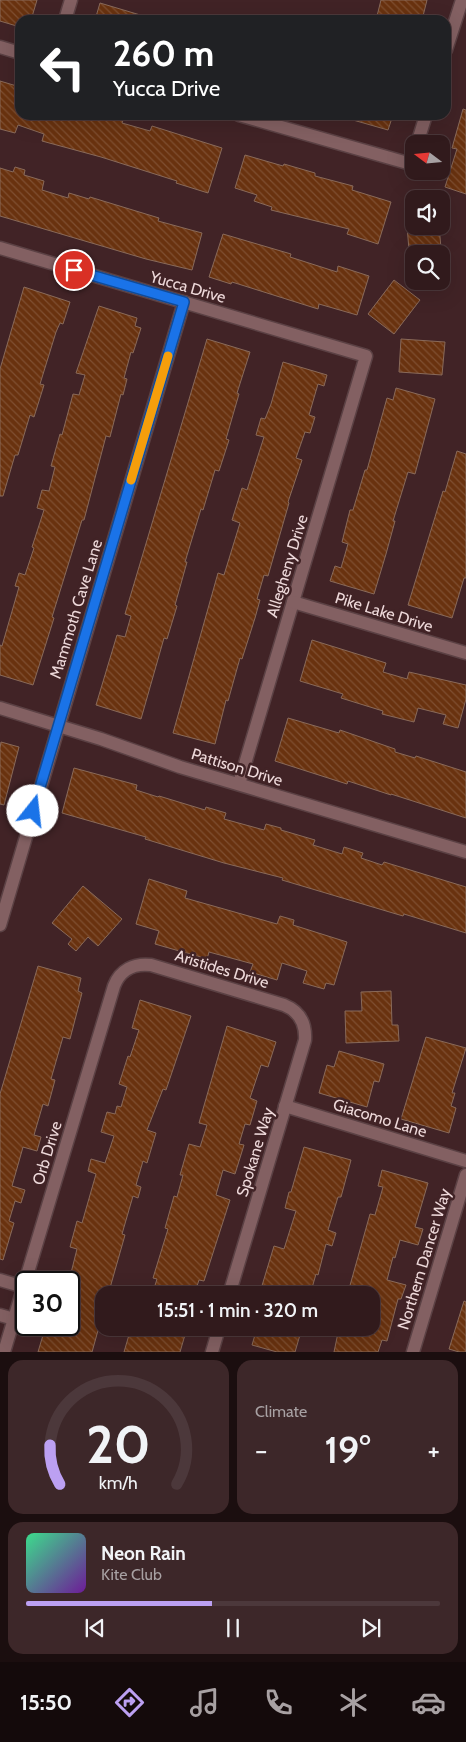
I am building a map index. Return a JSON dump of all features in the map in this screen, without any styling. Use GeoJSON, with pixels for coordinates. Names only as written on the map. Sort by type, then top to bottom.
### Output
{"type":"FeatureCollection","features":[{"type":"Feature","properties":{"kind":"street"},"geometry":{"type":"LineString","coordinates":[[67,15],[72,0]]}},
{"type":"Feature","properties":{"kind":"street"},"geometry":{"type":"LineString","coordinates":[[451,34],[462,0]]}},
{"type":"Feature","properties":{"kind":"street"},"geometry":{"type":"LineString","coordinates":[[0,47],[15,51]]}},
{"type":"Feature","properties":{"kind":"street"},"geometry":{"type":"LineString","coordinates":[[258,120],[405,158]]}},
{"type":"Feature","properties":{"kind":"street"},"geometry":{"type":"LineString","coordinates":[[420,135],[424,120]]}},
{"type":"Feature","properties":{"kind":"street","name":"Yucca Drive"},"geometry":{"type":"LineString","coordinates":[[1,250],[366,356]]}},
{"type":"Feature","properties":{"kind":"street","name":"Mammoth Cave Lane"},"geometry":{"type":"LineString","coordinates":[[0,925],[184,302]]}},
{"type":"Feature","properties":{"kind":"street","name":"Allegheny Drive"},"geometry":{"type":"LineString","coordinates":[[239,784],[366,356]]}},
{"type":"Feature","properties":{"kind":"street","name":"Pike Lake Drive"},"geometry":{"type":"LineString","coordinates":[[293,602],[466,653]]}},
{"type":"Feature","properties":{"kind":"street","name":"Pattison Drive"},"geometry":{"type":"LineString","coordinates":[[0,708],[101,739],[163,761],[466,852]]}},
{"type":"Feature","properties":{"kind":"street","name":"Aristides Drive"},"geometry":{"type":"LineString","coordinates":[[129,968],[140,964],[151,965],[284,1005],[294,1010],[301,1019]]}},
{"type":"Feature","properties":{"kind":"street","name":"Orb Drive"},"geometry":{"type":"LineString","coordinates":[[29,1271],[114,986],[119,976],[129,968]]}},
{"type":"Feature","properties":{"kind":"street","name":"Spokane Way"},"geometry":{"type":"LineString","coordinates":[[232,1286],[305,1040],[305,1030],[301,1019]]}},
{"type":"Feature","properties":{"kind":"street","name":"Giacomo Lane"},"geometry":{"type":"LineString","coordinates":[[285,1106],[466,1161]]}},
{"type":"Feature","properties":{"kind":"street","name":"Northern Dancer Way"},"geometry":{"type":"LineString","coordinates":[[413,1352],[466,1174]]}},
{"type":"Feature","properties":{"kind":"street"},"geometry":{"type":"LineString","coordinates":[[0,1280],[15,1284]]}},
{"type":"Feature","properties":{"kind":"street"},"geometry":{"type":"LineString","coordinates":[[0,1315],[14,1319]]}},
{"type":"Feature","properties":{"kind":"street","name":"Orb Drive"},"geometry":{"type":"LineString","coordinates":[[4,1352],[15,1316]]}},
{"type":"Feature","properties":{"kind":"street"},"geometry":{"type":"LineString","coordinates":[[212,1352],[217,1336]]}},
{"type":"Feature","properties":{"kind":"building"},"geometry":{"type":"Polygon","coordinates":[[[0,0],[37,0],[32,15],[15,15],[15,26],[0,21],[0,0]]]}},
{"type":"Feature","properties":{"kind":"building"},"geometry":{"type":"Polygon","coordinates":[[[381,0],[427,0],[423,15],[377,15],[381,0]]]}},
{"type":"Feature","properties":{"kind":"building"},"geometry":{"type":"Polygon","coordinates":[[[100,3],[140,15],[96,15],[100,3]]]}},
{"type":"Feature","properties":{"kind":"building"},"geometry":{"type":"Polygon","coordinates":[[[0,81],[15,86],[15,120],[123,120],[122,123],[150,131],[152,126],[222,148],[208,193],[101,157],[42,141],[44,134],[18,125],[15,133],[0,129],[0,81]]]}},
{"type":"Feature","properties":{"kind":"building"},"geometry":{"type":"Polygon","coordinates":[[[463,109],[466,110],[466,194],[445,187],[447,180],[450,180],[450,171],[457,149],[452,148],[463,109]]]}},
{"type":"Feature","properties":{"kind":"building"},"geometry":{"type":"Polygon","coordinates":[[[353,120],[391,120],[388,130],[353,120]]]}},
{"type":"Feature","properties":{"kind":"building"},"geometry":{"type":"Polygon","coordinates":[[[245,155],[315,173],[315,176],[353,186],[352,190],[391,202],[378,244],[347,234],[349,229],[271,210],[272,207],[254,201],[257,195],[235,188],[245,155]]]}},
{"type":"Feature","properties":{"kind":"building"},"geometry":{"type":"Polygon","coordinates":[[[15,167],[25,170],[24,175],[44,181],[42,190],[68,198],[69,193],[89,199],[90,197],[159,218],[158,221],[202,233],[192,270],[146,259],[0,216],[0,168],[13,172],[15,167]]]}},
{"type":"Feature","properties":{"kind":"building"},"geometry":{"type":"Polygon","coordinates":[[[223,234],[291,254],[290,257],[337,272],[338,266],[369,276],[357,315],[319,304],[318,309],[232,282],[231,284],[209,277],[223,234]]]}},
{"type":"Feature","properties":{"kind":"building"},"geometry":{"type":"Polygon","coordinates":[[[408,235],[440,235],[441,245],[409,245],[408,235]]]}},
{"type":"Feature","properties":{"kind":"building"},"geometry":{"type":"Polygon","coordinates":[[[394,280],[420,300],[394,334],[368,314],[394,280]]]}},
{"type":"Feature","properties":{"kind":"building"},"geometry":{"type":"Polygon","coordinates":[[[24,287],[70,302],[63,324],[60,323],[56,332],[40,384],[44,385],[34,417],[30,415],[18,455],[15,455],[3,496],[0,496],[0,369],[24,287]]]}},
{"type":"Feature","properties":{"kind":"building"},"geometry":{"type":"Polygon","coordinates":[[[99,306],[137,318],[135,326],[141,328],[133,353],[131,352],[124,378],[127,379],[123,395],[121,394],[110,437],[106,436],[84,520],[82,520],[52,617],[54,618],[33,685],[0,675],[0,645],[2,646],[19,587],[15,586],[19,573],[25,575],[34,548],[32,547],[44,510],[37,508],[42,490],[49,491],[55,467],[51,466],[60,434],[62,435],[73,394],[79,395],[85,375],[76,373],[99,306]]]}},
{"type":"Feature","properties":{"kind":"building"},"geometry":{"type":"Polygon","coordinates":[[[207,339],[250,352],[237,393],[239,394],[226,439],[229,440],[219,471],[215,470],[203,510],[201,509],[185,562],[187,562],[175,605],[177,606],[167,639],[164,638],[141,719],[96,705],[117,635],[125,637],[131,616],[125,614],[207,339]]]}},
{"type":"Feature","properties":{"kind":"building"},"geometry":{"type":"Polygon","coordinates":[[[401,339],[445,342],[442,375],[399,372],[401,339]]]}},
{"type":"Feature","properties":{"kind":"building"},"geometry":{"type":"Polygon","coordinates":[[[283,362],[327,375],[324,386],[318,384],[309,415],[315,417],[310,433],[305,432],[296,458],[302,460],[288,502],[268,576],[264,575],[257,599],[260,600],[255,618],[242,659],[240,658],[228,701],[226,700],[215,744],[173,733],[218,573],[224,575],[240,523],[232,520],[242,488],[247,490],[264,437],[256,435],[261,418],[265,419],[271,404],[283,362]]]}},
{"type":"Feature","properties":{"kind":"building"},"geometry":{"type":"Polygon","coordinates":[[[396,388],[435,399],[415,474],[408,472],[374,594],[330,581],[335,566],[341,568],[348,544],[342,542],[350,510],[353,510],[365,470],[367,470],[387,398],[393,400],[396,388]]]}},
{"type":"Feature","properties":{"kind":"building"},"geometry":{"type":"Polygon","coordinates":[[[457,451],[466,454],[466,578],[464,578],[452,618],[408,605],[457,451]]]}},
{"type":"Feature","properties":{"kind":"building"},"geometry":{"type":"Polygon","coordinates":[[[312,640],[386,663],[383,672],[407,679],[409,672],[466,685],[466,699],[458,728],[443,724],[446,715],[418,708],[414,722],[382,714],[383,711],[341,698],[343,694],[300,681],[312,640]]]}},
{"type":"Feature","properties":{"kind":"building"},"geometry":{"type":"Polygon","coordinates":[[[288,718],[339,733],[340,730],[395,749],[395,752],[415,758],[416,756],[466,772],[466,818],[348,781],[347,784],[275,761],[288,718]]]}},
{"type":"Feature","properties":{"kind":"building"},"geometry":{"type":"Polygon","coordinates":[[[1,742],[19,747],[4,805],[0,804],[1,742]]]}},
{"type":"Feature","properties":{"kind":"building"},"geometry":{"type":"Polygon","coordinates":[[[74,768],[137,785],[136,790],[158,797],[205,810],[206,807],[226,813],[224,819],[264,830],[266,824],[281,828],[281,830],[315,840],[313,845],[342,854],[344,847],[363,853],[361,858],[382,865],[384,862],[466,887],[466,933],[282,880],[283,878],[224,863],[145,839],[146,837],[62,813],[74,768]]]}},
{"type":"Feature","properties":{"kind":"building"},"geometry":{"type":"Polygon","coordinates":[[[149,879],[187,891],[185,898],[277,924],[280,916],[294,920],[293,925],[347,942],[334,985],[326,983],[324,989],[303,983],[307,971],[282,963],[277,980],[250,972],[253,964],[209,952],[207,959],[155,944],[159,931],[136,924],[149,879]]]}},
{"type":"Feature","properties":{"kind":"building"},"geometry":{"type":"Polygon","coordinates":[[[83,886],[122,919],[98,946],[88,937],[76,951],[68,944],[72,939],[52,923],[83,886]]]}},
{"type":"Feature","properties":{"kind":"building"},"geometry":{"type":"Polygon","coordinates":[[[38,966],[81,978],[78,991],[82,993],[70,1039],[63,1037],[51,1079],[55,1080],[48,1106],[43,1104],[34,1135],[41,1137],[37,1151],[23,1147],[12,1186],[25,1190],[21,1203],[15,1201],[9,1221],[14,1223],[3,1260],[0,1259],[0,1094],[38,966]]]}},
{"type":"Feature","properties":{"kind":"building"},"geometry":{"type":"Polygon","coordinates":[[[391,991],[392,1025],[398,1025],[399,1041],[346,1043],[345,1011],[362,1011],[361,992],[391,991]]]}},
{"type":"Feature","properties":{"kind":"building"},"geometry":{"type":"Polygon","coordinates":[[[140,1000],[191,1016],[166,1090],[163,1089],[147,1130],[156,1133],[147,1163],[143,1161],[136,1185],[141,1187],[138,1198],[133,1196],[122,1234],[125,1235],[111,1286],[95,1286],[96,1336],[92,1352],[38,1352],[43,1336],[80,1336],[80,1271],[72,1271],[77,1249],[70,1247],[77,1221],[82,1223],[96,1174],[88,1171],[91,1159],[105,1163],[114,1136],[101,1132],[107,1112],[115,1114],[117,1106],[121,1107],[127,1087],[119,1084],[139,1030],[132,1028],[140,1000]]]}},
{"type":"Feature","properties":{"kind":"building"},"geometry":{"type":"Polygon","coordinates":[[[227,1026],[276,1042],[268,1067],[261,1065],[250,1098],[257,1101],[250,1125],[245,1124],[239,1144],[244,1145],[235,1174],[223,1170],[216,1195],[230,1200],[204,1281],[199,1280],[197,1286],[155,1286],[157,1279],[153,1278],[168,1229],[165,1228],[174,1196],[177,1197],[183,1175],[180,1175],[189,1144],[200,1147],[207,1125],[199,1123],[227,1026]]]}},
{"type":"Feature","properties":{"kind":"building"},"geometry":{"type":"Polygon","coordinates":[[[426,1037],[466,1048],[452,1093],[455,1093],[451,1106],[456,1108],[449,1133],[401,1119],[426,1037]]]}},
{"type":"Feature","properties":{"kind":"building"},"geometry":{"type":"Polygon","coordinates":[[[339,1051],[384,1064],[379,1082],[374,1081],[367,1107],[319,1093],[327,1065],[334,1067],[339,1051]]]}},
{"type":"Feature","properties":{"kind":"building"},"geometry":{"type":"Polygon","coordinates":[[[304,1147],[351,1160],[341,1197],[338,1197],[328,1230],[336,1233],[332,1246],[326,1244],[318,1275],[316,1274],[313,1286],[262,1286],[274,1246],[284,1249],[296,1211],[285,1208],[289,1192],[291,1192],[304,1147]]]}},
{"type":"Feature","properties":{"kind":"building"},"geometry":{"type":"Polygon","coordinates":[[[382,1170],[428,1183],[415,1227],[423,1229],[418,1245],[400,1240],[395,1258],[393,1257],[387,1280],[406,1285],[401,1299],[398,1299],[387,1341],[382,1340],[378,1352],[334,1352],[337,1336],[380,1336],[380,1286],[350,1286],[370,1214],[375,1215],[383,1187],[378,1186],[382,1170]]]}},
{"type":"Feature","properties":{"kind":"building"},"geometry":{"type":"Polygon","coordinates":[[[464,1301],[466,1302],[466,1352],[459,1352],[449,1349],[464,1301]]]}},
{"type":"Feature","properties":{"kind":"building"},"geometry":{"type":"Polygon","coordinates":[[[129,1336],[185,1336],[180,1352],[124,1352],[129,1336]]]}},
{"type":"Feature","properties":{"kind":"building"},"geometry":{"type":"Polygon","coordinates":[[[255,1336],[300,1336],[295,1352],[277,1352],[252,1345],[255,1336]]]}},
{"type":"Feature","properties":{"kind":"slow traffic"},"geometry":{"type":"LineString","coordinates":[[131,480],[168,356]]}},
{"type":"Feature","properties":{"kind":"route"},"geometry":{"type":"LineString","coordinates":[[33,811],[184,302],[74,270]]}}]}
